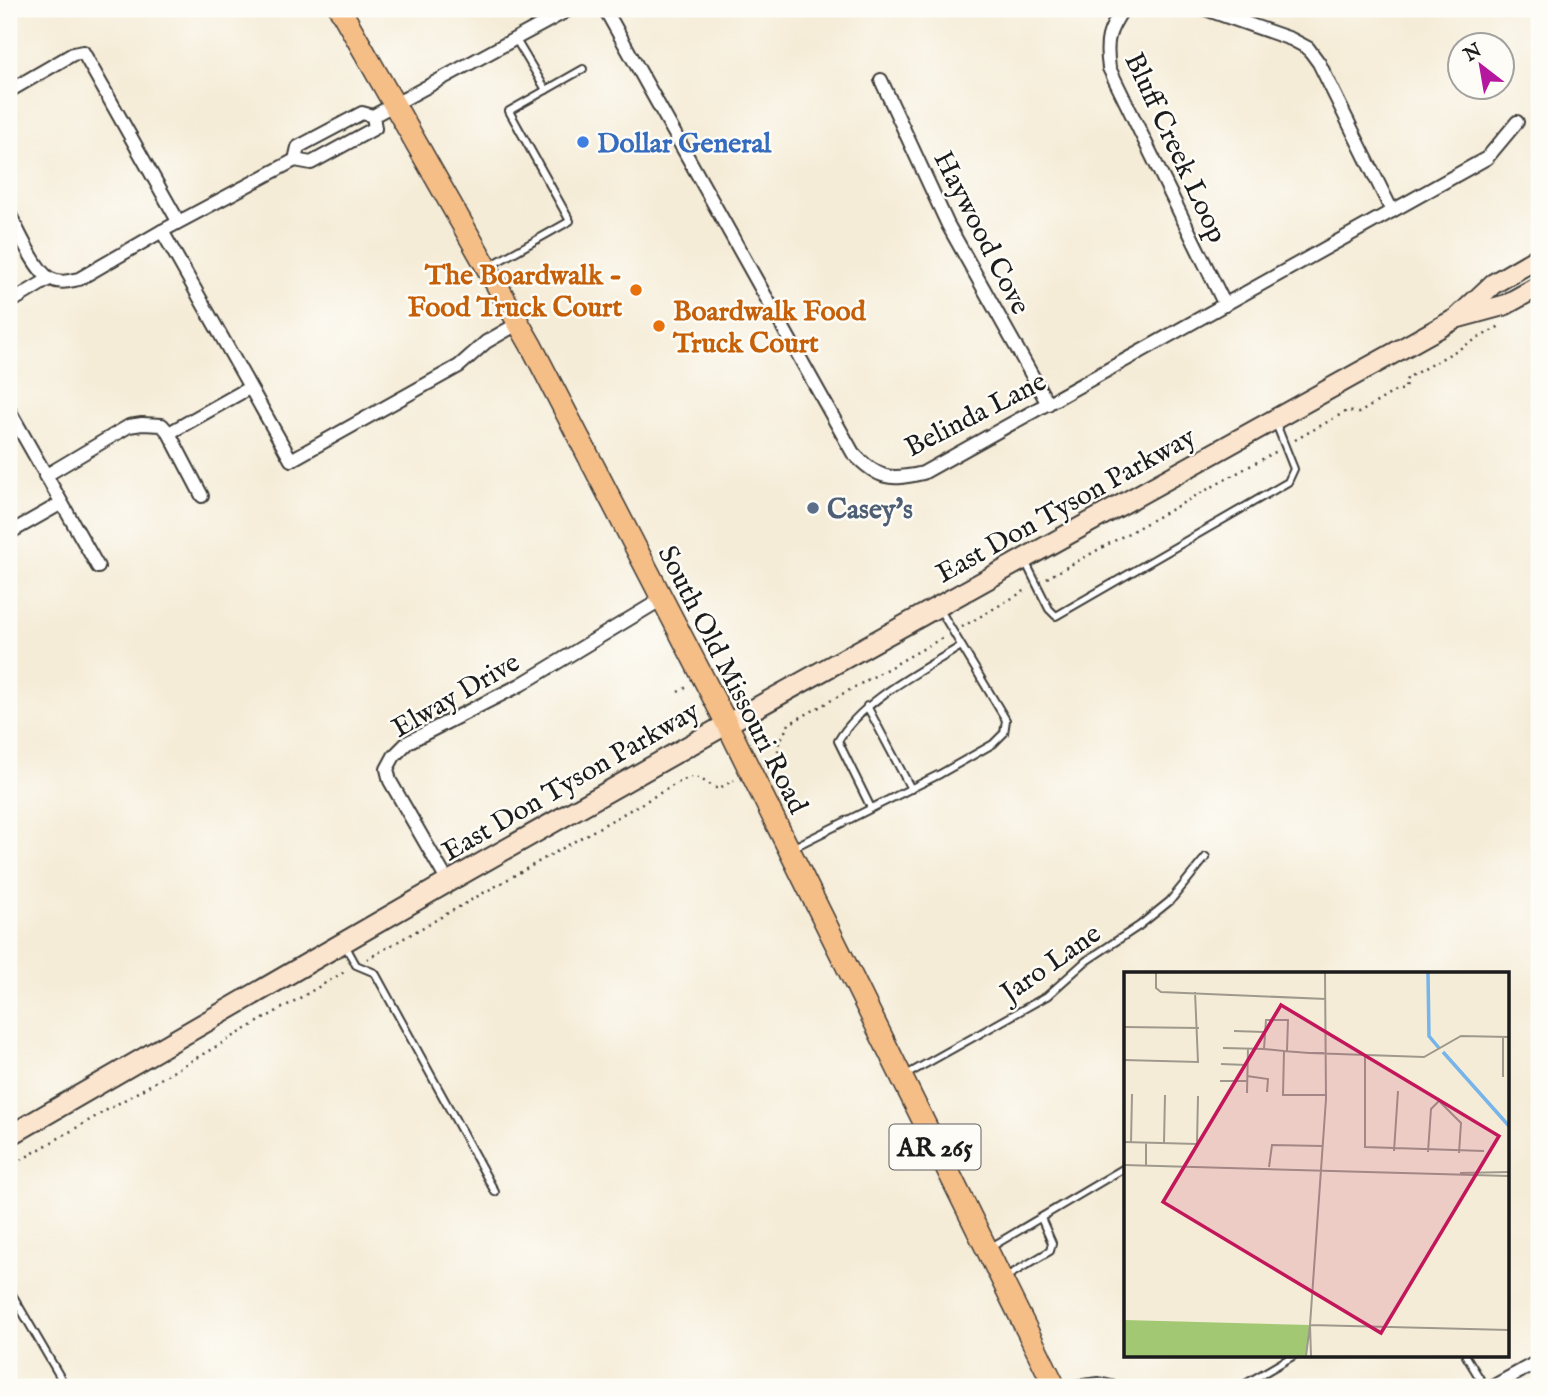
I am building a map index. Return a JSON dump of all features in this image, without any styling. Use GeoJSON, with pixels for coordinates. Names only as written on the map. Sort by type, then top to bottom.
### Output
{"type":"FeatureCollection","features":[{"type":"Feature","properties":{"kind":"main road","name":"South Old Missouri Road"},"geometry":{"type":"LineString","coordinates":[[340,9],[519,323],[727,724],[1055,1387]]}},
{"type":"Feature","properties":{"kind":"main road","name":"East Don Tyson Parkway"},"geometry":{"type":"LineString","coordinates":[[1457,318],[1493,284],[1539,257]]}},
{"type":"Feature","properties":{"kind":"main road","name":"East Don Tyson Parkway"},"geometry":{"type":"LineString","coordinates":[[9,1136],[448,882],[937,606],[1457,318],[1505,305],[1539,286]]}},
{"type":"Feature","properties":{"kind":"street"},"geometry":{"type":"LineString","coordinates":[[295,160],[298,147],[362,113],[373,116],[570,9]]}},
{"type":"Feature","properties":{"kind":"street","name":"Belinda Lane"},"geometry":{"type":"LineString","coordinates":[[605,9],[853,453],[868,469],[886,478],[923,474],[1487,158],[1517,122]]}},
{"type":"Feature","properties":{"kind":"street","name":"Bluff Creek Loop"},"geometry":{"type":"LineString","coordinates":[[1123,9],[1111,27],[1105,47],[1109,68],[1225,305]]}},
{"type":"Feature","properties":{"kind":"street"},"geometry":{"type":"LineString","coordinates":[[1205,9],[1291,39],[1308,48],[1319,63],[1392,211]]}},
{"type":"Feature","properties":{"kind":"street"},"geometry":{"type":"LineString","coordinates":[[9,90],[73,54],[83,52],[178,221]]}},
{"type":"Feature","properties":{"kind":"street","name":"Haywood Cove"},"geometry":{"type":"LineString","coordinates":[[881,80],[948,225],[1048,404]]}},
{"type":"Feature","properties":{"kind":"street"},"geometry":{"type":"LineString","coordinates":[[9,213],[40,269],[49,279],[64,283],[79,279],[178,221],[295,160],[311,163],[375,128],[373,116]]}},
{"type":"Feature","properties":{"kind":"street"},"geometry":{"type":"LineString","coordinates":[[162,231],[291,460],[459,366],[486,342],[519,323]]}},
{"type":"Feature","properties":{"kind":"street"},"geometry":{"type":"LineString","coordinates":[[9,303],[49,279]]}},
{"type":"Feature","properties":{"kind":"street"},"geometry":{"type":"LineString","coordinates":[[169,433],[249,388]]}},
{"type":"Feature","properties":{"kind":"street"},"geometry":{"type":"LineString","coordinates":[[10,415],[98,567]]}},
{"type":"Feature","properties":{"kind":"street"},"geometry":{"type":"LineString","coordinates":[[45,476],[130,426],[162,425],[169,433],[202,496]]}},
{"type":"Feature","properties":{"kind":"street"},"geometry":{"type":"LineString","coordinates":[[9,533],[60,504]]}},
{"type":"Feature","properties":{"kind":"street","name":"Elway Drive"},"geometry":{"type":"LineString","coordinates":[[448,882],[390,781],[387,769],[394,756],[408,742],[520,685],[662,599]]}},
{"type":"Feature","properties":{"kind":"street"},"geometry":{"type":"LineString","coordinates":[[1492,1387],[1539,1361]]}},
{"type":"Feature","properties":{"kind":"lane"},"geometry":{"type":"LineString","coordinates":[[515,38],[546,90]]}},
{"type":"Feature","properties":{"kind":"lane"},"geometry":{"type":"LineString","coordinates":[[488,268],[570,221],[509,111],[583,69]]}},
{"type":"Feature","properties":{"kind":"lane"},"geometry":{"type":"LineString","coordinates":[[1024,559],[1049,609],[1056,616],[1288,482],[1294,469],[1274,420]]}},
{"type":"Feature","properties":{"kind":"lane"},"geometry":{"type":"LineString","coordinates":[[789,850],[911,789],[993,744],[1004,733],[1006,720],[937,606]]}},
{"type":"Feature","properties":{"kind":"lane"},"geometry":{"type":"LineString","coordinates":[[871,808],[838,741],[867,706],[961,646]]}},
{"type":"Feature","properties":{"kind":"lane"},"geometry":{"type":"LineString","coordinates":[[867,706],[911,789]]}},
{"type":"Feature","properties":{"kind":"lane","name":"Jaro Lane"},"geometry":{"type":"LineString","coordinates":[[901,1078],[1047,996],[1086,961],[1139,926],[1170,901],[1206,857]]}},
{"type":"Feature","properties":{"kind":"lane"},"geometry":{"type":"LineString","coordinates":[[344,944],[356,965],[375,973],[495,1192]]}},
{"type":"Feature","properties":{"kind":"lane"},"geometry":{"type":"LineString","coordinates":[[986,1250],[1124,1168]]}},
{"type":"Feature","properties":{"kind":"lane"},"geometry":{"type":"LineString","coordinates":[[1002,1280],[1050,1251],[1052,1243],[1041,1218]]}},
{"type":"Feature","properties":{"kind":"lane"},"geometry":{"type":"LineString","coordinates":[[9,1289],[66,1387]]}},
{"type":"Feature","properties":{"kind":"lane"},"geometry":{"type":"LineString","coordinates":[[1240,1387],[1290,1358]]}},
{"type":"Feature","properties":{"kind":"lane"},"geometry":{"type":"LineString","coordinates":[[1467,1358],[1485,1387]]}},
{"type":"Feature","properties":{"kind":"lane"},"geometry":{"type":"LineString","coordinates":[[1055,1387],[1099,1381],[1124,1387]]}},
{"type":"Feature","properties":{"kind":"path"},"geometry":{"type":"LineString","coordinates":[[1303,435],[1347,411],[1359,413],[1395,391],[1405,389],[1407,377],[1503,324]]}},
{"type":"Feature","properties":{"kind":"path"},"geometry":{"type":"LineString","coordinates":[[1054,574],[1268,456]]}},
{"type":"Feature","properties":{"kind":"path"},"geometry":{"type":"LineString","coordinates":[[972,620],[1019,595]]}},
{"type":"Feature","properties":{"kind":"path"},"geometry":{"type":"LineString","coordinates":[[772,761],[777,759],[779,743],[789,724],[935,642]]}},
{"type":"Feature","properties":{"kind":"path"},"geometry":{"type":"LineString","coordinates":[[371,956],[683,780],[695,776],[718,789],[725,784]]}},
{"type":"Feature","properties":{"kind":"path"},"geometry":{"type":"LineString","coordinates":[[9,1167],[342,973]]}},
{"type":"Feature","properties":{"kind":"place","name":"Dollar General"},"geometry":{"type":"Point","coordinates":[583,142]}},
{"type":"Feature","properties":{"kind":"place","name":"The Boardwalk - Food Truck Court"},"geometry":{"type":"Point","coordinates":[636,290]}},
{"type":"Feature","properties":{"kind":"place","name":"Boardwalk Food Truck Court"},"geometry":{"type":"Point","coordinates":[659,326]}},
{"type":"Feature","properties":{"kind":"place","name":"Casey's"},"geometry":{"type":"Point","coordinates":[813,508]}}]}
